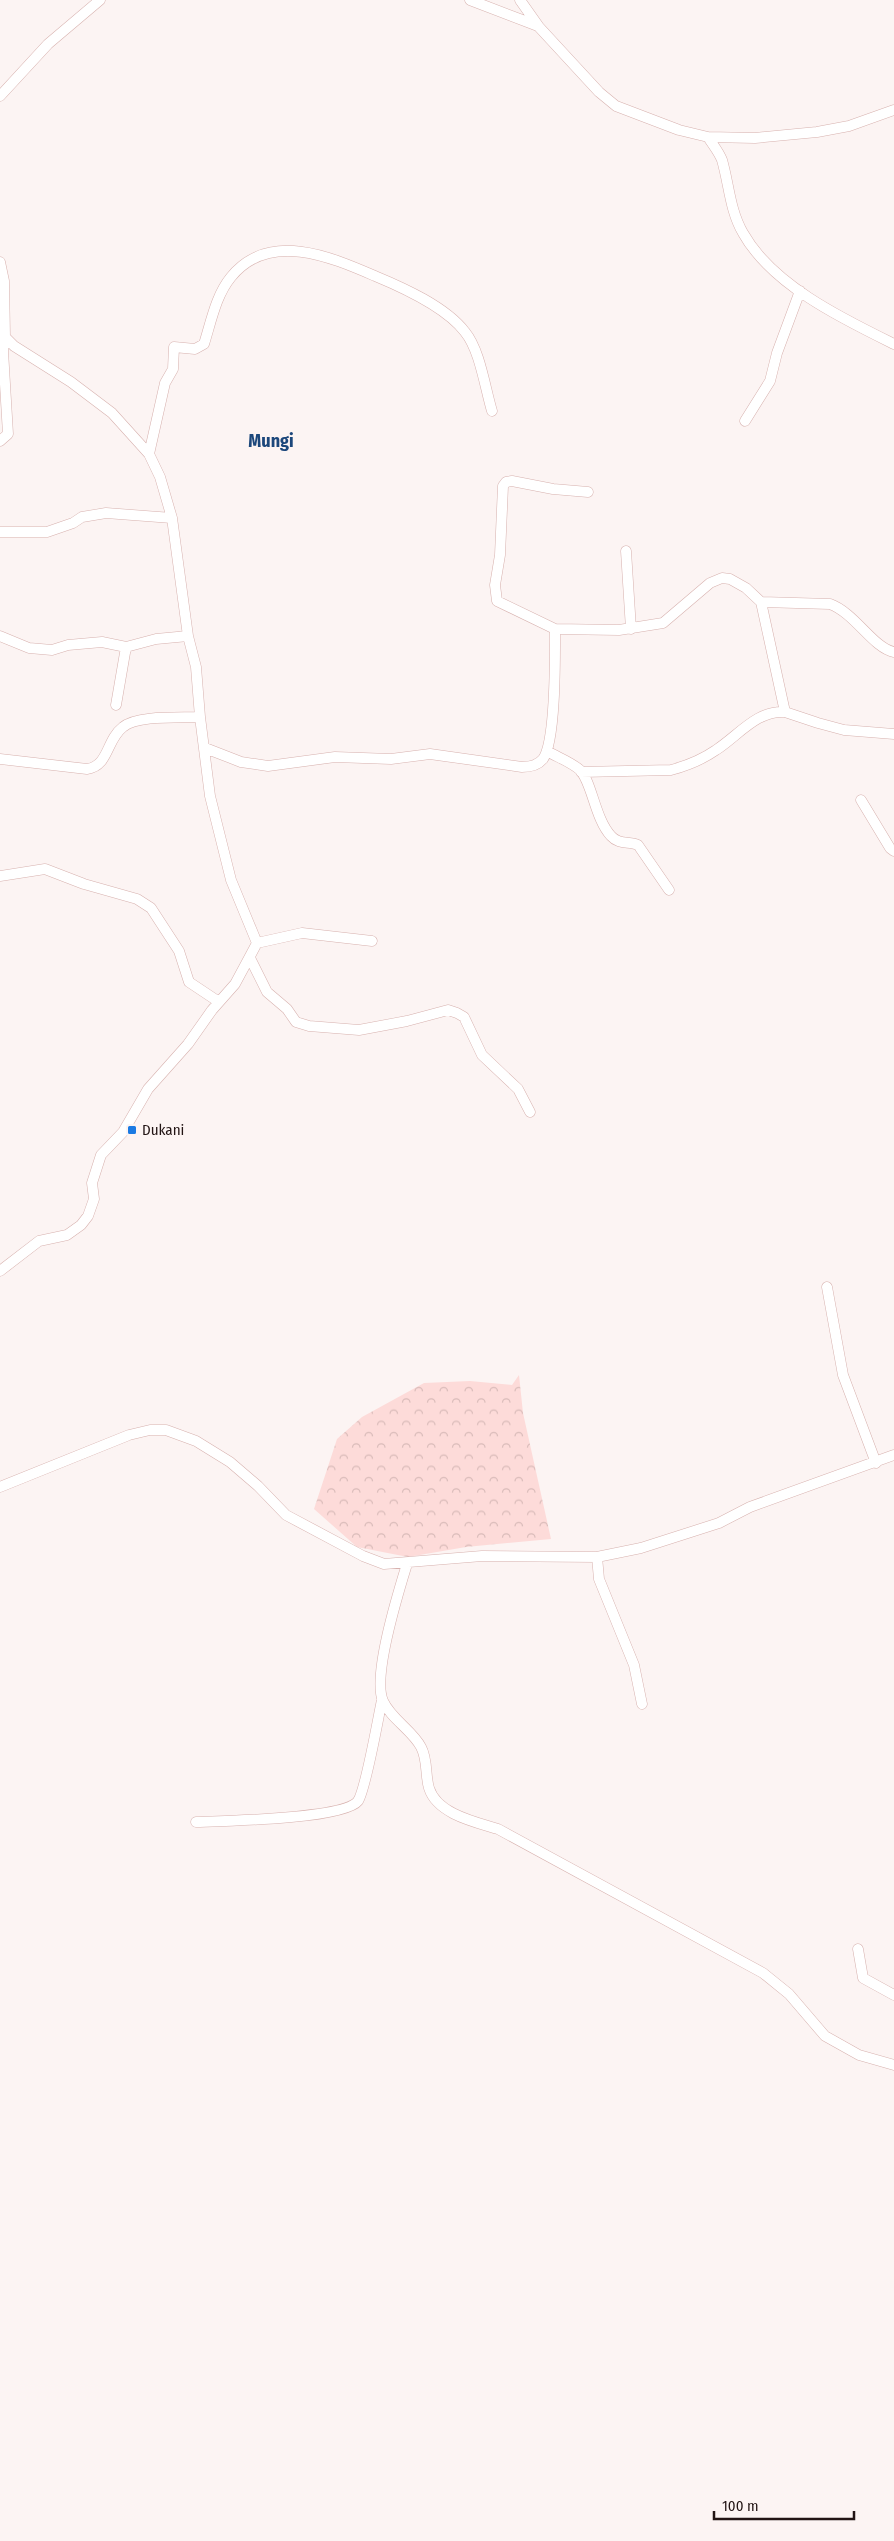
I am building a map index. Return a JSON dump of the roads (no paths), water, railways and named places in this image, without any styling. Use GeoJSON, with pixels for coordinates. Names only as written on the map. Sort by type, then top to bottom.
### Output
{"type":"FeatureCollection","features":[{"type":"Feature","properties":{"kind":"street"},"geometry":{"type":"LineString","coordinates":[[0,96],[48,44],[100,0]]}},
{"type":"Feature","properties":{"kind":"street"},"geometry":{"type":"LineString","coordinates":[[470,0],[539,26]]}},
{"type":"Feature","properties":{"kind":"street"},"geometry":{"type":"LineString","coordinates":[[520,0],[539,26],[599,92],[616,106],[679,130],[708,138],[755,138],[817,132],[849,126],[894,110]]}},
{"type":"Feature","properties":{"kind":"street"},"geometry":{"type":"LineString","coordinates":[[708,138],[721,158],[730,200],[743,233],[765,261],[800,292],[843,320],[894,344]]}},
{"type":"Feature","properties":{"kind":"street"},"geometry":{"type":"LineString","coordinates":[[149,454],[164,383],[172,369],[174,347],[195,349],[204,344],[218,300],[231,277],[264,254],[284,250],[330,257],[404,288],[447,315],[466,332],[473,346],[492,411]]}},
{"type":"Feature","properties":{"kind":"street"},"geometry":{"type":"LineString","coordinates":[[0,262],[4,281],[6,337],[2,352],[8,434],[0,441]]}},
{"type":"Feature","properties":{"kind":"street"},"geometry":{"type":"LineString","coordinates":[[745,421],[770,381],[777,354],[800,292]]}},
{"type":"Feature","properties":{"kind":"street"},"geometry":{"type":"LineString","coordinates":[[0,1270],[36,1243],[67,1235],[81,1225],[88,1216],[94,1199],[92,1183],[101,1155],[123,1132],[148,1088],[188,1044],[235,984],[257,943],[231,880],[210,796],[196,667],[188,636],[172,518],[160,477],[149,454],[112,412],[71,382],[14,346],[6,337]]}},
{"type":"Feature","properties":{"kind":"street"},"geometry":{"type":"LineString","coordinates":[[588,492],[552,489],[512,481],[506,482],[503,486],[500,555],[495,585],[497,601],[555,630],[631,629],[663,623],[710,583],[722,578],[730,579],[746,588],[761,602],[785,712]]}},
{"type":"Feature","properties":{"kind":"street"},"geometry":{"type":"LineString","coordinates":[[0,532],[47,532],[73,523],[82,517],[96,514],[172,518]]}},
{"type":"Feature","properties":{"kind":"street"},"geometry":{"type":"LineString","coordinates":[[626,551],[631,629]]}},
{"type":"Feature","properties":{"kind":"street"},"geometry":{"type":"LineString","coordinates":[[761,602],[799,604],[817,602],[836,606],[849,615],[879,644],[888,651],[894,652]]}},
{"type":"Feature","properties":{"kind":"street"},"geometry":{"type":"LineString","coordinates":[[205,748],[241,762],[280,766],[335,757],[391,760],[430,754],[522,768],[532,766],[542,760],[547,751],[551,725],[555,630]]}},
{"type":"Feature","properties":{"kind":"street"},"geometry":{"type":"LineString","coordinates":[[0,636],[29,648],[52,650],[68,645],[102,642],[126,647],[156,639],[188,636]]}},
{"type":"Feature","properties":{"kind":"street"},"geometry":{"type":"LineString","coordinates":[[116,706],[126,647]]}},
{"type":"Feature","properties":{"kind":"street"},"geometry":{"type":"LineString","coordinates":[[547,751],[581,772],[671,770],[680,768],[715,751],[765,713],[785,712],[818,724],[844,730],[894,734]]}},
{"type":"Feature","properties":{"kind":"street"},"geometry":{"type":"LineString","coordinates":[[0,759],[87,770],[96,768],[101,764],[117,733],[132,721],[200,717]]}},
{"type":"Feature","properties":{"kind":"street"},"geometry":{"type":"LineString","coordinates":[[581,772],[600,820],[611,837],[623,844],[632,842],[638,845],[669,890]]}},
{"type":"Feature","properties":{"kind":"street"},"geometry":{"type":"LineString","coordinates":[[861,800],[890,848],[894,851]]}},
{"type":"Feature","properties":{"kind":"street"},"geometry":{"type":"LineString","coordinates":[[0,876],[45,869],[74,878],[84,884],[137,899],[151,908],[179,951],[189,982],[219,1002]]}},
{"type":"Feature","properties":{"kind":"street"},"geometry":{"type":"LineString","coordinates":[[257,943],[302,933],[372,941]]}},
{"type":"Feature","properties":{"kind":"street"},"geometry":{"type":"LineString","coordinates":[[250,958],[267,992],[287,1009],[296,1022],[309,1026],[359,1030],[407,1022],[448,1010],[457,1012],[468,1024],[482,1055],[518,1089],[530,1112]]}},
{"type":"Feature","properties":{"kind":"street"},"geometry":{"type":"LineString","coordinates":[[827,1286],[843,1375],[876,1463]]}},
{"type":"Feature","properties":{"kind":"street"},"geometry":{"type":"LineString","coordinates":[[0,1487],[129,1435],[150,1430],[166,1430],[196,1440],[230,1462],[294,1520],[363,1556],[384,1564],[407,1564],[482,1556],[597,1557],[641,1548],[719,1523],[750,1507],[894,1455]]}},
{"type":"Feature","properties":{"kind":"street"},"geometry":{"type":"LineString","coordinates":[[597,1557],[599,1579],[634,1665],[642,1704]]}},
{"type":"Feature","properties":{"kind":"street"},"geometry":{"type":"LineString","coordinates":[[196,1822],[325,1814],[350,1807],[361,1795],[382,1700],[390,1619],[407,1564]]}},
{"type":"Feature","properties":{"kind":"street"},"geometry":{"type":"LineString","coordinates":[[382,1700],[422,1749],[429,1789],[436,1802],[473,1822],[498,1829],[677,1924],[763,1973],[789,1994],[826,2036],[859,2054],[894,2065]]}},
{"type":"Feature","properties":{"kind":"street"},"geometry":{"type":"LineString","coordinates":[[858,1949],[863,1978],[894,1995]]}},
{"type":"Feature","properties":{"kind":"place","name":"Dukani"},"geometry":{"type":"Point","coordinates":[132,1130]}},
{"type":"Feature","properties":{"kind":"district","name":"Mungi"},"geometry":{"type":"Point","coordinates":[271,441]}}]}
